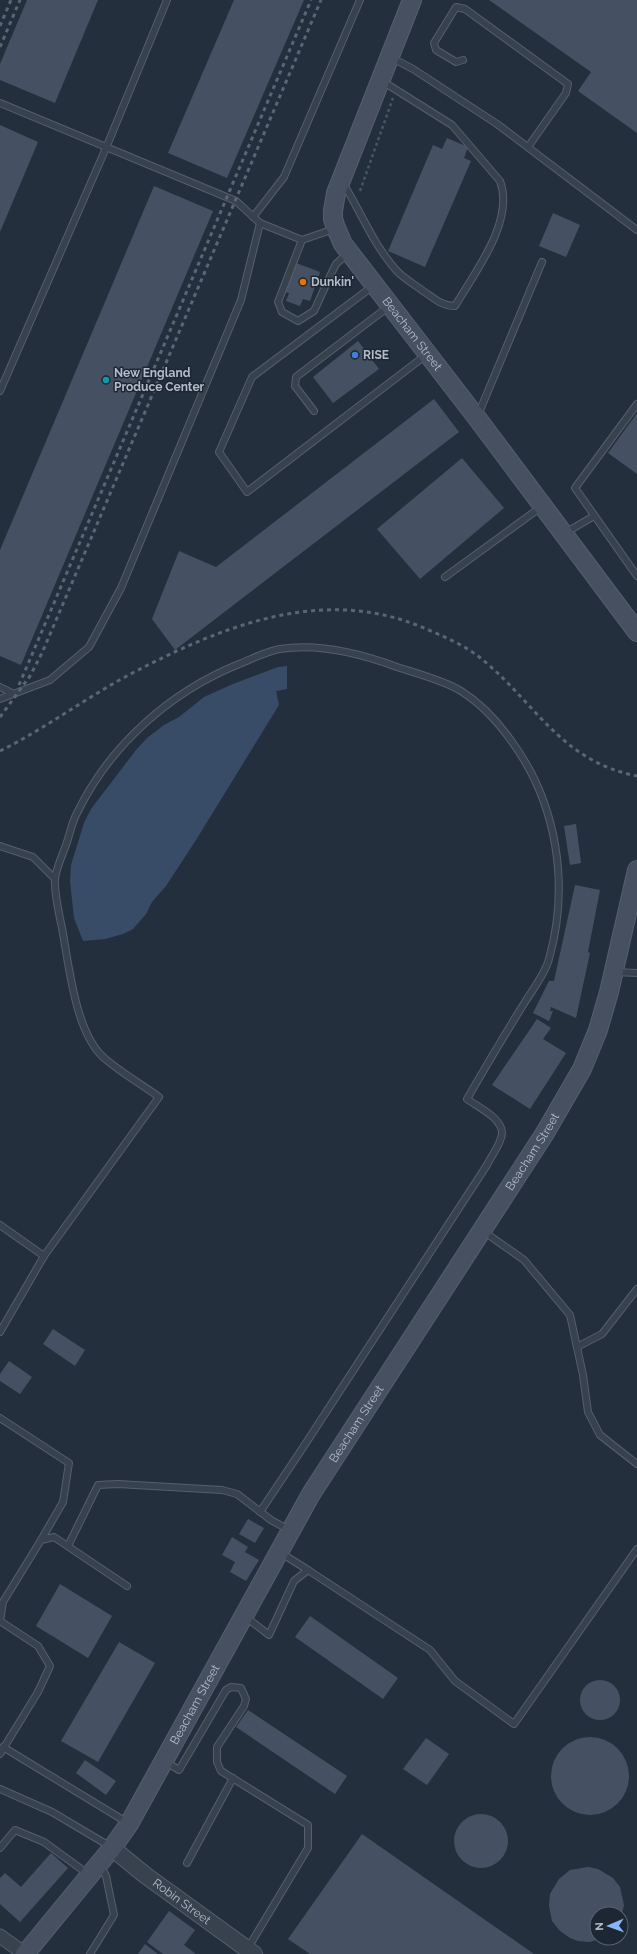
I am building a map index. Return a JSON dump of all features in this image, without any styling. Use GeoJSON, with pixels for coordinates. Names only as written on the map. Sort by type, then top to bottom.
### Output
{"type":"FeatureCollection","features":[{"type":"Feature","properties":{"kind":"main road","name":"Beacham Street"},"geometry":{"type":"LineString","coordinates":[[412,0],[388,57],[336,193],[332,211],[336,228],[349,252],[373,285],[477,418],[637,632]]}},
{"type":"Feature","properties":{"kind":"main road","name":"Beacham Street"},"geometry":{"type":"LineString","coordinates":[[25,1954],[112,1848],[129,1824],[290,1530],[323,1473],[545,1133],[582,1069],[598,1030],[637,870]]}},
{"type":"Feature","properties":{"kind":"street","name":"Robin Street"},"geometry":{"type":"LineString","coordinates":[[112,1848],[145,1875],[250,1952]]}},
{"type":"Feature","properties":{"kind":"street"},"geometry":{"type":"LineString","coordinates":[[0,1936],[25,1954]]}},
{"type":"Feature","properties":{"kind":"lane"},"geometry":{"type":"LineString","coordinates":[[0,391],[106,148],[167,0]]}},
{"type":"Feature","properties":{"kind":"lane"},"geometry":{"type":"LineString","coordinates":[[253,217],[284,177],[360,0]]}},
{"type":"Feature","properties":{"kind":"lane"},"geometry":{"type":"LineString","coordinates":[[463,60],[456,62],[436,50],[434,43],[456,7],[465,9],[568,84],[566,93],[528,147]]}},
{"type":"Feature","properties":{"kind":"lane"},"geometry":{"type":"LineString","coordinates":[[388,57],[413,69],[448,91],[528,147],[637,230]]}},
{"type":"Feature","properties":{"kind":"lane"},"geometry":{"type":"LineString","coordinates":[[341,180],[356,204],[377,247],[397,272],[439,303],[448,306],[455,306],[494,241],[503,205],[504,192],[500,181],[452,125],[380,79]]}},
{"type":"Feature","properties":{"kind":"lane"},"geometry":{"type":"LineString","coordinates":[[0,103],[236,201],[260,223],[302,240],[336,228]]}},
{"type":"Feature","properties":{"kind":"lane"},"geometry":{"type":"LineString","coordinates":[[0,700],[50,680],[88,647],[121,588],[241,300],[260,223]]}},
{"type":"Feature","properties":{"kind":"lane"},"geometry":{"type":"LineString","coordinates":[[302,240],[278,302],[282,312],[298,321],[314,311],[330,274],[336,264],[349,252]]}},
{"type":"Feature","properties":{"kind":"lane"},"geometry":{"type":"LineString","coordinates":[[477,418],[542,262]]}},
{"type":"Feature","properties":{"kind":"lane"},"geometry":{"type":"LineString","coordinates":[[373,285],[252,377],[219,452],[247,492],[427,354]]}},
{"type":"Feature","properties":{"kind":"lane"},"geometry":{"type":"LineString","coordinates":[[314,411],[295,386],[296,377],[390,306]]}},
{"type":"Feature","properties":{"kind":"lane"},"geometry":{"type":"LineString","coordinates":[[637,404],[575,488],[637,576]]}},
{"type":"Feature","properties":{"kind":"lane"},"geometry":{"type":"LineString","coordinates":[[445,577],[543,506]]}},
{"type":"Feature","properties":{"kind":"lane"},"geometry":{"type":"LineString","coordinates":[[564,534],[594,516]]}},
{"type":"Feature","properties":{"kind":"lane"},"geometry":{"type":"LineString","coordinates":[[0,1332],[44,1256],[159,1097],[104,1057],[91,1043],[83,1024],[72,983],[55,879],[76,814],[110,762],[143,724],[163,706],[219,672],[280,649],[331,650],[349,653],[379,660],[460,690],[483,708],[514,745],[540,790],[554,836],[559,891],[557,928],[548,964],[467,1099],[499,1122],[502,1134],[498,1144],[487,1165],[260,1512]]}},
{"type":"Feature","properties":{"kind":"lane"},"geometry":{"type":"LineString","coordinates":[[0,687],[14,694]]}},
{"type":"Feature","properties":{"kind":"lane"},"geometry":{"type":"LineString","coordinates":[[0,846],[33,857],[55,879]]}},
{"type":"Feature","properties":{"kind":"lane"},"geometry":{"type":"LineString","coordinates":[[613,972],[637,973]]}},
{"type":"Feature","properties":{"kind":"lane"},"geometry":{"type":"LineString","coordinates":[[0,1225],[44,1256]]}},
{"type":"Feature","properties":{"kind":"lane"},"geometry":{"type":"LineString","coordinates":[[482,1230],[524,1260],[570,1315],[588,1412],[600,1435],[637,1464]]}},
{"type":"Feature","properties":{"kind":"lane"},"geometry":{"type":"LineString","coordinates":[[577,1347],[602,1334],[637,1289]]}},
{"type":"Feature","properties":{"kind":"lane"},"geometry":{"type":"LineString","coordinates":[[0,1418],[69,1463],[63,1502],[4,1602],[0,1621],[38,1646],[50,1666],[38,1692],[0,1754]]}},
{"type":"Feature","properties":{"kind":"lane"},"geometry":{"type":"LineString","coordinates":[[68,1546],[98,1485],[118,1484],[222,1490],[236,1494],[260,1512],[290,1530]]}},
{"type":"Feature","properties":{"kind":"lane"},"geometry":{"type":"LineString","coordinates":[[41,1540],[54,1536],[127,1586]]}},
{"type":"Feature","properties":{"kind":"lane"},"geometry":{"type":"LineString","coordinates":[[279,1552],[430,1650],[455,1682],[514,1724],[637,1549]]}},
{"type":"Feature","properties":{"kind":"lane"},"geometry":{"type":"LineString","coordinates":[[244,1616],[269,1635],[294,1581],[308,1570]]}},
{"type":"Feature","properties":{"kind":"lane"},"geometry":{"type":"LineString","coordinates":[[164,1761],[179,1770],[226,1690],[236,1686],[241,1688],[246,1699],[244,1706],[217,1747],[217,1762],[222,1771],[308,1825],[308,1848],[250,1952]]}},
{"type":"Feature","properties":{"kind":"lane"},"geometry":{"type":"LineString","coordinates":[[3,1747],[129,1824]]}},
{"type":"Feature","properties":{"kind":"lane"},"geometry":{"type":"LineString","coordinates":[[187,1863],[233,1778]]}},
{"type":"Feature","properties":{"kind":"lane"},"geometry":{"type":"LineString","coordinates":[[0,1789],[52,1812],[112,1848]]}},
{"type":"Feature","properties":{"kind":"lane"},"geometry":{"type":"LineString","coordinates":[[0,1848],[15,1830],[44,1842],[106,1876],[114,1915],[90,1954]]}},
{"type":"Feature","properties":{"kind":"path"},"geometry":{"type":"LineString","coordinates":[[356,204],[364,177],[396,90]]}},
{"type":"Feature","properties":{"kind":"water"},"geometry":{"type":"Polygon","coordinates":[[[287,666],[287,689],[276,691],[279,705],[196,840],[166,886],[152,902],[146,914],[133,929],[123,934],[105,939],[83,941],[74,918],[70,881],[71,865],[84,823],[91,809],[136,750],[147,738],[164,725],[179,717],[204,697],[278,667],[287,666]]]}},
{"type":"Feature","properties":{"kind":"building"},"geometry":{"type":"Polygon","coordinates":[[[27,0],[98,0],[55,103],[0,80],[0,64],[27,0]]]}},
{"type":"Feature","properties":{"kind":"building"},"geometry":{"type":"Polygon","coordinates":[[[234,0],[304,0],[227,178],[168,153],[234,0]]]}},
{"type":"Feature","properties":{"kind":"building"},"geometry":{"type":"Polygon","coordinates":[[[489,0],[637,0],[637,133],[578,91],[591,72],[489,0]]]}},
{"type":"Feature","properties":{"kind":"building"},"geometry":{"type":"Polygon","coordinates":[[[0,125],[38,142],[0,232],[0,125]]]}},
{"type":"Feature","properties":{"kind":"building"},"geometry":{"type":"Polygon","coordinates":[[[447,138],[468,147],[464,158],[471,161],[425,267],[388,251],[433,145],[442,149],[447,138]]]}},
{"type":"Feature","properties":{"kind":"building","name":"New England Produce Center"},"geometry":{"type":"Polygon","coordinates":[[[154,186],[213,211],[21,665],[0,656],[0,550],[154,186]]]}},
{"type":"Feature","properties":{"kind":"building"},"geometry":{"type":"Polygon","coordinates":[[[553,213],[580,225],[566,257],[539,246],[553,213]]]}},
{"type":"Feature","properties":{"kind":"building","name":"Dunkin'"},"geometry":{"type":"Polygon","coordinates":[[[296,263],[320,272],[310,301],[303,299],[300,306],[286,301],[289,293],[285,292],[296,263]]]}},
{"type":"Feature","properties":{"kind":"building"},"geometry":{"type":"Polygon","coordinates":[[[358,341],[379,369],[333,403],[313,377],[358,341]]]}},
{"type":"Feature","properties":{"kind":"building"},"geometry":{"type":"Polygon","coordinates":[[[434,399],[459,432],[175,650],[152,619],[179,551],[216,567],[434,399]]]}},
{"type":"Feature","properties":{"kind":"building"},"geometry":{"type":"Polygon","coordinates":[[[637,413],[637,474],[608,453],[637,413]]]}},
{"type":"Feature","properties":{"kind":"building"},"geometry":{"type":"Polygon","coordinates":[[[462,458],[504,508],[420,579],[377,529],[462,458]]]}},
{"type":"Feature","properties":{"kind":"building"},"geometry":{"type":"Polygon","coordinates":[[[576,824],[581,863],[570,865],[564,826],[576,824]]]}},
{"type":"Feature","properties":{"kind":"building"},"geometry":{"type":"Polygon","coordinates":[[[575,885],[600,890],[588,952],[590,953],[576,1018],[551,1007],[550,1011],[553,1011],[549,1021],[533,1013],[549,981],[554,981],[575,885]]]}},
{"type":"Feature","properties":{"kind":"building"},"geometry":{"type":"Polygon","coordinates":[[[537,1019],[551,1028],[543,1039],[566,1053],[530,1109],[492,1085],[537,1019]]]}},
{"type":"Feature","properties":{"kind":"building"},"geometry":{"type":"Polygon","coordinates":[[[53,1329],[85,1350],[75,1366],[43,1344],[53,1329]]]}},
{"type":"Feature","properties":{"kind":"building"},"geometry":{"type":"Polygon","coordinates":[[[9,1361],[32,1377],[20,1394],[0,1381],[0,1374],[9,1361]]]}},
{"type":"Feature","properties":{"kind":"building"},"geometry":{"type":"Polygon","coordinates":[[[248,1519],[264,1528],[255,1543],[239,1534],[248,1519]]]}},
{"type":"Feature","properties":{"kind":"building"},"geometry":{"type":"Polygon","coordinates":[[[232,1537],[248,1547],[245,1552],[259,1560],[246,1581],[230,1572],[235,1562],[222,1555],[232,1537]]]}},
{"type":"Feature","properties":{"kind":"building"},"geometry":{"type":"Polygon","coordinates":[[[60,1584],[112,1616],[88,1658],[36,1626],[60,1584]]]}},
{"type":"Feature","properties":{"kind":"building"},"geometry":{"type":"Polygon","coordinates":[[[310,1616],[398,1678],[383,1699],[295,1637],[310,1616]]]}},
{"type":"Feature","properties":{"kind":"building"},"geometry":{"type":"Polygon","coordinates":[[[119,1642],[155,1663],[98,1762],[61,1741],[119,1642]]]}},
{"type":"Feature","properties":{"kind":"building"},"geometry":{"type":"Polygon","coordinates":[[[600,1680],[608,1682],[614,1686],[618,1692],[620,1700],[618,1708],[614,1714],[608,1718],[600,1720],[592,1718],[586,1714],[582,1708],[580,1700],[582,1692],[586,1686],[592,1682],[600,1680]]]}},
{"type":"Feature","properties":{"kind":"building"},"geometry":{"type":"Polygon","coordinates":[[[248,1710],[347,1776],[335,1794],[236,1727],[248,1710]]]}},
{"type":"Feature","properties":{"kind":"building"},"geometry":{"type":"Polygon","coordinates":[[[582,1737],[598,1737],[612,1743],[623,1754],[629,1768],[629,1784],[623,1798],[612,1809],[598,1815],[582,1815],[568,1809],[557,1798],[551,1784],[551,1768],[557,1754],[568,1743],[582,1737]]]}},
{"type":"Feature","properties":{"kind":"building"},"geometry":{"type":"Polygon","coordinates":[[[426,1738],[449,1754],[427,1785],[403,1769],[426,1738]]]}},
{"type":"Feature","properties":{"kind":"building"},"geometry":{"type":"Polygon","coordinates":[[[85,1760],[116,1781],[106,1795],[76,1773],[85,1760]]]}},
{"type":"Feature","properties":{"kind":"building"},"geometry":{"type":"Polygon","coordinates":[[[476,1814],[486,1814],[496,1818],[504,1826],[508,1836],[508,1846],[504,1856],[496,1864],[486,1868],[476,1868],[466,1864],[458,1856],[454,1846],[454,1836],[458,1826],[466,1818],[476,1814]]]}},
{"type":"Feature","properties":{"kind":"building"},"geometry":{"type":"Polygon","coordinates":[[[362,1834],[534,1954],[310,1954],[288,1939],[362,1834]]]}},
{"type":"Feature","properties":{"kind":"building"},"geometry":{"type":"Polygon","coordinates":[[[51,1853],[68,1868],[20,1922],[0,1904],[0,1878],[5,1873],[21,1887],[51,1853]]]}},
{"type":"Feature","properties":{"kind":"building"},"geometry":{"type":"Polygon","coordinates":[[[588,1867],[598,1869],[613,1878],[620,1887],[624,1906],[589,1906],[589,1942],[578,1941],[570,1938],[560,1931],[552,1921],[549,1906],[550,1894],[559,1879],[570,1870],[588,1867]]]}},
{"type":"Feature","properties":{"kind":"building"},"geometry":{"type":"Polygon","coordinates":[[[169,1911],[195,1930],[184,1945],[196,1954],[163,1954],[147,1942],[169,1911]]]}},
{"type":"Feature","properties":{"kind":"building"},"geometry":{"type":"Polygon","coordinates":[[[145,1944],[158,1954],[138,1954],[145,1944]]]}},
{"type":"Feature","properties":{"kind":"railway"},"geometry":{"type":"LineString","coordinates":[[0,26],[11,0]]}},
{"type":"Feature","properties":{"kind":"railway"},"geometry":{"type":"LineString","coordinates":[[0,47],[20,0]]}},
{"type":"Feature","properties":{"kind":"railway"},"geometry":{"type":"LineString","coordinates":[[19,685],[311,0]]}},
{"type":"Feature","properties":{"kind":"railway"},"geometry":{"type":"LineString","coordinates":[[0,717],[30,676],[42,653],[321,0]]}},
{"type":"Feature","properties":{"kind":"railway"},"geometry":{"type":"LineString","coordinates":[[0,751],[125,677],[159,659],[195,643],[231,629],[268,618],[305,611],[343,610],[381,614],[419,626],[461,645],[483,660],[502,677],[569,745],[588,758],[611,769],[637,776]]}},
{"type":"Feature","properties":{"kind":"place","name":"Dunkin'"},"geometry":{"type":"Point","coordinates":[303,282]}},
{"type":"Feature","properties":{"kind":"place","name":"RISE"},"geometry":{"type":"Point","coordinates":[355,355]}},
{"type":"Feature","properties":{"kind":"place","name":"New England Produce Center"},"geometry":{"type":"Point","coordinates":[106,380]}}]}
